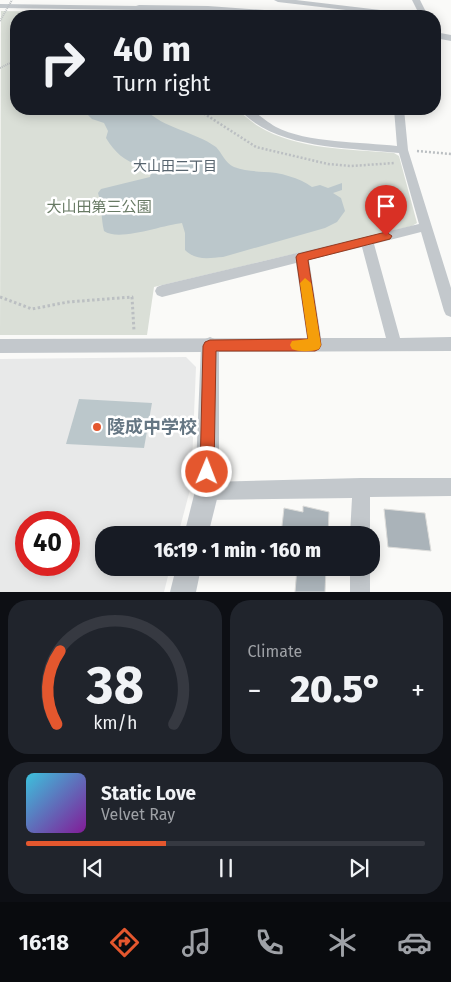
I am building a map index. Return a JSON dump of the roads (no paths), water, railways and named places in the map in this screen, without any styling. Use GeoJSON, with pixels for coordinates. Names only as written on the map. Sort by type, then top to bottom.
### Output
{"type":"FeatureCollection","features":[{"type":"Feature","properties":{"kind":"street"},"geometry":{"type":"LineString","coordinates":[[51,7],[56,0]]}},
{"type":"Feature","properties":{"kind":"street"},"geometry":{"type":"LineString","coordinates":[[278,0],[306,1],[371,10]]}},
{"type":"Feature","properties":{"kind":"street"},"geometry":{"type":"LineString","coordinates":[[361,0],[364,9]]}},
{"type":"Feature","properties":{"kind":"street"},"geometry":{"type":"LineString","coordinates":[[0,6],[140,8],[145,10]]}},
{"type":"Feature","properties":{"kind":"street"},"geometry":{"type":"LineString","coordinates":[[194,10],[229,10]]}},
{"type":"Feature","properties":{"kind":"street"},"geometry":{"type":"LineString","coordinates":[[253,115],[273,129],[301,139],[402,150]]}},
{"type":"Feature","properties":{"kind":"street"},"geometry":{"type":"LineString","coordinates":[[399,115],[402,150],[451,311]]}},
{"type":"Feature","properties":{"kind":"street"},"geometry":{"type":"LineString","coordinates":[[162,291],[425,227]]}},
{"type":"Feature","properties":{"kind":"street"},"geometry":{"type":"LineString","coordinates":[[367,241],[395,345]]}},
{"type":"Feature","properties":{"kind":"street"},"geometry":{"type":"LineString","coordinates":[[302,257],[315,345]]}},
{"type":"Feature","properties":{"kind":"street"},"geometry":{"type":"LineString","coordinates":[[0,346],[451,344]]}},
{"type":"Feature","properties":{"kind":"street"},"geometry":{"type":"LineString","coordinates":[[198,526],[207,491],[210,346]]}},
{"type":"Feature","properties":{"kind":"street"},"geometry":{"type":"LineString","coordinates":[[207,491],[451,487]]}},
{"type":"Feature","properties":{"kind":"street"},"geometry":{"type":"LineString","coordinates":[[360,526],[361,488]]}},
{"type":"Feature","properties":{"kind":"street"},"geometry":{"type":"LineString","coordinates":[[183,592],[187,576]]}},
{"type":"Feature","properties":{"kind":"street"},"geometry":{"type":"LineString","coordinates":[[360,576],[360,592]]}},
{"type":"Feature","properties":{"kind":"place","name":"陵成中学校"},"geometry":{"type":"Point","coordinates":[97,427]}},
{"type":"Feature","properties":{"kind":"district","name":"大山田二丁目"},"geometry":{"type":"Point","coordinates":[175,166]}},
{"type":"Feature","properties":{"kind":"park label","name":"大山田第三公園"},"geometry":{"type":"Point","coordinates":[99,207]}}]}
